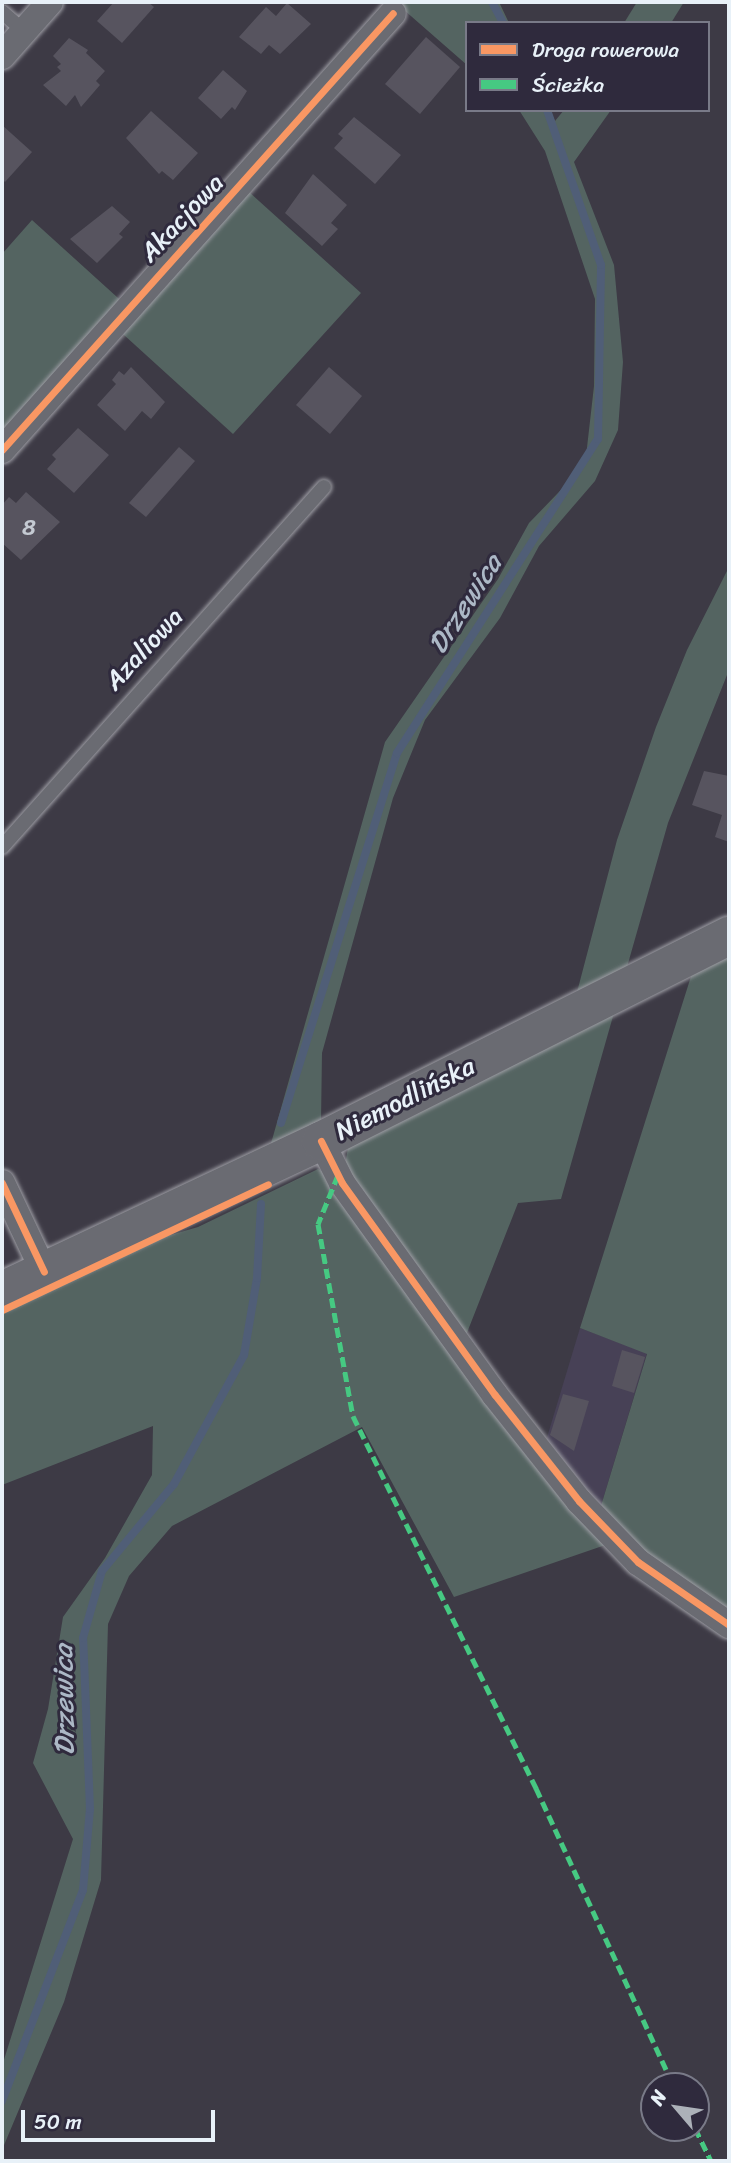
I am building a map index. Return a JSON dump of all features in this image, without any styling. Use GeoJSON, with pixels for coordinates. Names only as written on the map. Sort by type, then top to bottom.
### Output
{"type":"FeatureCollection","features":[{"type":"Feature","properties":{"kind":"main road","name":"Niemodlińska"},"geometry":{"type":"LineString","coordinates":[[2,1291],[321,1141],[729,936]]}},
{"type":"Feature","properties":{"kind":"street"},"geometry":{"type":"LineString","coordinates":[[2,56],[50,2]]}},
{"type":"Feature","properties":{"kind":"street","name":"Akacjowa"},"geometry":{"type":"LineString","coordinates":[[2,450],[393,13]]}},
{"type":"Feature","properties":{"kind":"street"},"geometry":{"type":"LineString","coordinates":[[321,1141],[342,1183],[495,1395],[579,1501],[638,1562],[729,1625]]}},
{"type":"Feature","properties":{"kind":"street"},"geometry":{"type":"LineString","coordinates":[[2,1183],[44,1272]]}},
{"type":"Feature","properties":{"kind":"lane"},"geometry":{"type":"LineString","coordinates":[[2,12],[24,31]]}},
{"type":"Feature","properties":{"kind":"lane","name":"Azaliowa"},"geometry":{"type":"LineString","coordinates":[[2,847],[324,487]]}},
{"type":"Feature","properties":{"kind":"shaded area"},"geometry":{"type":"Polygon","coordinates":[[[499,2],[508,21],[465,21],[465,63],[396,3],[499,2]]]}},
{"type":"Feature","properties":{"kind":"shaded area"},"geometry":{"type":"Polygon","coordinates":[[[637,2],[684,2],[672,21],[625,21],[637,2]]]}},
{"type":"Feature","properties":{"kind":"shaded area"},"geometry":{"type":"Polygon","coordinates":[[[520,112],[551,112],[555,121],[562,112],[610,112],[574,162],[614,265],[623,362],[618,430],[595,481],[539,546],[500,618],[425,720],[393,798],[322,1053],[321,1122],[270,1147],[385,742],[498,579],[529,523],[585,465],[594,386],[595,299],[545,151],[520,112]]]}},
{"type":"Feature","properties":{"kind":"shaded area"},"geometry":{"type":"Polygon","coordinates":[[[238,182],[361,293],[233,434],[113,325],[2,450],[2,254],[32,220],[128,307],[238,182]]]}},
{"type":"Feature","properties":{"kind":"shaded area"},"geometry":{"type":"Polygon","coordinates":[[[729,567],[729,670],[668,823],[561,1199],[518,1203],[461,1348],[597,1519],[647,1354],[580,1328],[699,951],[729,936],[729,1625],[617,1541],[454,1597],[362,1427],[172,1526],[129,1576],[108,1624],[101,1880],[64,2002],[2,2150],[2,2066],[73,1839],[33,1763],[48,1709],[63,1617],[105,1558],[152,1475],[153,1426],[2,1485],[2,1291],[44,1272],[198,1227],[318,1169],[342,1182],[348,1148],[571,1015],[617,840],[656,727],[687,650],[729,567]]]}},
{"type":"Feature","properties":{"kind":"shaded area"},"geometry":{"type":"Polygon","coordinates":[[[580,1328],[647,1353],[597,1519],[542,1454],[580,1328]]]}},
{"type":"Feature","properties":{"kind":"building"},"geometry":{"type":"Polygon","coordinates":[[[114,2],[148,2],[154,7],[122,43],[97,21],[114,2]]]}},
{"type":"Feature","properties":{"kind":"building"},"geometry":{"type":"Polygon","coordinates":[[[287,3],[311,24],[280,54],[269,45],[261,54],[239,37],[266,7],[276,16],[287,3]]]}},
{"type":"Feature","properties":{"kind":"building"},"geometry":{"type":"Polygon","coordinates":[[[426,37],[460,67],[420,114],[385,84],[426,37]]]}},
{"type":"Feature","properties":{"kind":"building"},"geometry":{"type":"Polygon","coordinates":[[[69,38],[88,50],[86,53],[105,71],[96,81],[100,85],[81,107],[75,95],[66,106],[43,85],[61,71],[57,67],[61,64],[53,56],[69,38]]]}},
{"type":"Feature","properties":{"kind":"building"},"geometry":{"type":"Polygon","coordinates":[[[223,70],[247,91],[235,110],[232,107],[221,119],[198,98],[223,70]]]}},
{"type":"Feature","properties":{"kind":"building"},"geometry":{"type":"Polygon","coordinates":[[[151,111],[198,153],[173,180],[162,171],[159,174],[126,138],[151,111]]]}},
{"type":"Feature","properties":{"kind":"building"},"geometry":{"type":"Polygon","coordinates":[[[354,117],[401,155],[375,184],[334,148],[343,138],[338,134],[354,117]]]}},
{"type":"Feature","properties":{"kind":"building"},"geometry":{"type":"Polygon","coordinates":[[[2,125],[32,152],[5,182],[2,179],[2,125]]]}},
{"type":"Feature","properties":{"kind":"building"},"geometry":{"type":"Polygon","coordinates":[[[313,174],[347,205],[331,223],[338,229],[322,246],[285,213],[313,174]]]}},
{"type":"Feature","properties":{"kind":"building"},"geometry":{"type":"Polygon","coordinates":[[[112,206],[130,222],[119,234],[123,237],[97,263],[70,239],[112,206]]]}},
{"type":"Feature","properties":{"kind":"building"},"geometry":{"type":"Polygon","coordinates":[[[131,367],[165,402],[151,419],[142,411],[125,431],[97,405],[116,384],[112,380],[119,371],[124,375],[131,367]]]}},
{"type":"Feature","properties":{"kind":"building"},"geometry":{"type":"Polygon","coordinates":[[[329,367],[362,396],[330,434],[296,405],[329,367]]]}},
{"type":"Feature","properties":{"kind":"building"},"geometry":{"type":"Polygon","coordinates":[[[78,428],[109,455],[74,493],[47,469],[56,459],[52,455],[78,428]]]}},
{"type":"Feature","properties":{"kind":"building"},"geometry":{"type":"Polygon","coordinates":[[[179,447],[195,461],[146,517],[129,503],[179,447]]]}},
{"type":"Feature","properties":{"kind":"building"},"geometry":{"type":"Polygon","coordinates":[[[26,492],[60,522],[21,560],[2,543],[2,505],[9,497],[16,503],[26,492]]]}},
{"type":"Feature","properties":{"kind":"building"},"geometry":{"type":"Polygon","coordinates":[[[704,771],[729,776],[729,842],[715,837],[722,815],[692,805],[704,771]]]}},
{"type":"Feature","properties":{"kind":"building"},"geometry":{"type":"Polygon","coordinates":[[[622,1350],[645,1357],[634,1393],[612,1386],[622,1350]]]}},
{"type":"Feature","properties":{"kind":"building"},"geometry":{"type":"Polygon","coordinates":[[[563,1394],[589,1401],[574,1451],[550,1435],[563,1394]]]}},
{"type":"Feature","properties":{"kind":"waterway","name":"Drzewica"},"geometry":{"type":"LineString","coordinates":[[492,2],[502,21]]}},
{"type":"Feature","properties":{"kind":"waterway","name":"Drzewica"},"geometry":{"type":"LineString","coordinates":[[281,1123],[397,753],[598,439],[601,265],[548,112]]}},
{"type":"Feature","properties":{"kind":"waterway","name":"Drzewica"},"geometry":{"type":"LineString","coordinates":[[2,2101],[83,1890],[90,1809],[83,1638],[102,1571],[174,1484],[244,1355],[257,1278],[261,1204]]}},
{"type":"Feature","properties":{"kind":"marked path"},"geometry":{"type":"LineString","coordinates":[[338,1175],[318,1224],[353,1416],[536,1788],[668,2072]]}},
{"type":"Feature","properties":{"kind":"marked path"},"geometry":{"type":"LineString","coordinates":[[702,2142],[711,2161]]}},
{"type":"Feature","properties":{"kind":"cycle path"},"geometry":{"type":"LineString","coordinates":[[2,450],[393,13]]}},
{"type":"Feature","properties":{"kind":"cycle path"},"geometry":{"type":"LineString","coordinates":[[321,1141],[342,1183],[495,1395],[579,1501],[638,1562],[729,1625]]}},
{"type":"Feature","properties":{"kind":"cycle path"},"geometry":{"type":"LineString","coordinates":[[2,1183],[44,1272]]}},
{"type":"Feature","properties":{"kind":"cycle path"},"geometry":{"type":"LineString","coordinates":[[2,1310],[268,1184]]}}]}
